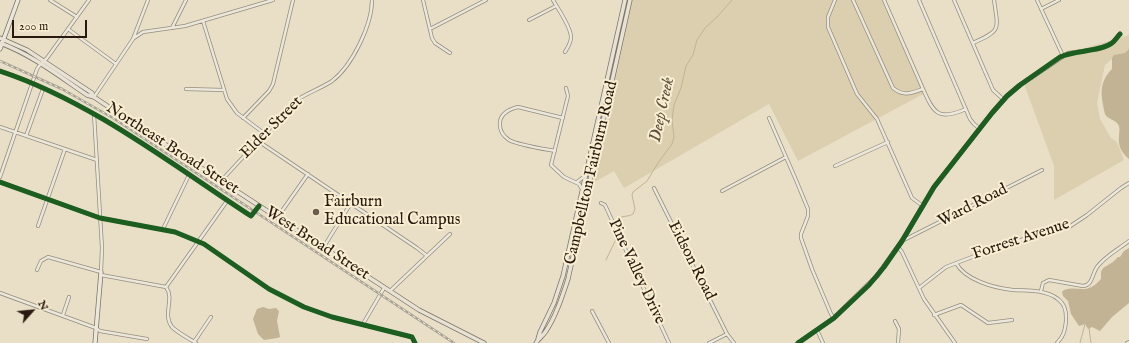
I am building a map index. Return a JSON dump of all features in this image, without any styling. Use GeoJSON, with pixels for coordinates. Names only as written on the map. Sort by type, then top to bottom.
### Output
{"type":"FeatureCollection","features":[{"type":"Feature","properties":{"kind":"main road","name":"Campbellton Fairburn Road"},"geometry":{"type":"LineString","coordinates":[[536,342],[561,285],[625,0]]}},
{"type":"Feature","properties":{"kind":"main road","name":"Campbellton Fairburn Road"},"geometry":{"type":"LineString","coordinates":[[536,342],[546,332],[568,280],[630,0]]}},
{"type":"Feature","properties":{"kind":"main road","name":"West Broad Street"},"geometry":{"type":"LineString","coordinates":[[2,39],[27,50],[42,63]]}},
{"type":"Feature","properties":{"kind":"main road","name":"West Broad Street"},"geometry":{"type":"LineString","coordinates":[[1,43],[42,63],[92,93],[94,97],[322,248],[419,310],[484,343]]}},
{"type":"Feature","properties":{"kind":"street"},"geometry":{"type":"LineString","coordinates":[[0,48],[2,39],[18,0]]}},
{"type":"Feature","properties":{"kind":"street"},"geometry":{"type":"LineString","coordinates":[[50,0],[77,17]]}},
{"type":"Feature","properties":{"kind":"street"},"geometry":{"type":"LineString","coordinates":[[0,177],[36,73],[89,0]]}},
{"type":"Feature","properties":{"kind":"street"},"geometry":{"type":"LineString","coordinates":[[94,97],[134,38],[148,0]]}},
{"type":"Feature","properties":{"kind":"street"},"geometry":{"type":"LineString","coordinates":[[172,28],[186,0]]}},
{"type":"Feature","properties":{"kind":"street"},"geometry":{"type":"LineString","coordinates":[[134,38],[143,32],[185,26],[273,0]]}},
{"type":"Feature","properties":{"kind":"street"},"geometry":{"type":"LineString","coordinates":[[243,118],[269,91],[273,84],[293,0]]}},
{"type":"Feature","properties":{"kind":"street","name":"Elder Street"},"geometry":{"type":"LineString","coordinates":[[221,181],[294,102],[331,81],[344,69],[368,27],[372,0]]}},
{"type":"Feature","properties":{"kind":"street"},"geometry":{"type":"LineString","coordinates":[[423,0],[432,38],[435,43],[450,53]]}},
{"type":"Feature","properties":{"kind":"street"},"geometry":{"type":"LineString","coordinates":[[430,29],[486,0]]}},
{"type":"Feature","properties":{"kind":"street"},"geometry":{"type":"LineString","coordinates":[[553,0],[570,31],[571,37],[564,52]]}},
{"type":"Feature","properties":{"kind":"street"},"geometry":{"type":"LineString","coordinates":[[835,0],[828,17],[828,27],[857,94],[877,119],[912,198],[923,206]]}},
{"type":"Feature","properties":{"kind":"street"},"geometry":{"type":"LineString","coordinates":[[853,0],[893,88],[897,92],[907,94],[923,89]]}},
{"type":"Feature","properties":{"kind":"street"},"geometry":{"type":"LineString","coordinates":[[884,0],[931,106],[936,112],[952,115],[966,109]]}},
{"type":"Feature","properties":{"kind":"street"},"geometry":{"type":"LineString","coordinates":[[918,0],[966,109],[974,124],[980,129]]}},
{"type":"Feature","properties":{"kind":"street"},"geometry":{"type":"LineString","coordinates":[[954,0],[993,90],[1004,100]]}},
{"type":"Feature","properties":{"kind":"street"},"geometry":{"type":"LineString","coordinates":[[973,43],[991,35],[996,29],[998,22],[994,0]]}},
{"type":"Feature","properties":{"kind":"street"},"geometry":{"type":"LineString","coordinates":[[1037,0],[1063,56]]}},
{"type":"Feature","properties":{"kind":"street"},"geometry":{"type":"LineString","coordinates":[[1041,9],[1059,0]]}},
{"type":"Feature","properties":{"kind":"street"},"geometry":{"type":"LineString","coordinates":[[529,20],[556,6]]}},
{"type":"Feature","properties":{"kind":"street"},"geometry":{"type":"LineString","coordinates":[[203,21],[224,90],[231,106],[243,118],[264,134]]}},
{"type":"Feature","properties":{"kind":"street"},"geometry":{"type":"LineString","coordinates":[[68,30],[116,64]]}},
{"type":"Feature","properties":{"kind":"street"},"geometry":{"type":"LineString","coordinates":[[798,343],[834,318],[869,285],[902,241],[934,187],[1004,100],[1020,85],[1063,56],[1103,48],[1112,43],[1120,34]]}},
{"type":"Feature","properties":{"kind":"street","name":"Northeast Broad Street"},"geometry":{"type":"LineString","coordinates":[[0,71],[32,83],[94,113],[251,216],[259,206]]}},
{"type":"Feature","properties":{"kind":"street"},"geometry":{"type":"LineString","coordinates":[[566,88],[568,96],[551,165],[564,177],[577,182],[581,186],[582,191]]}},
{"type":"Feature","properties":{"kind":"street"},"geometry":{"type":"LineString","coordinates":[[26,136],[43,89]]}},
{"type":"Feature","properties":{"kind":"street"},"geometry":{"type":"LineString","coordinates":[[186,89],[224,90]]}},
{"type":"Feature","properties":{"kind":"street"},"geometry":{"type":"LineString","coordinates":[[555,152],[510,141],[503,136],[500,128],[500,120],[505,113],[518,107],[563,118]]}},
{"type":"Feature","properties":{"kind":"street"},"geometry":{"type":"LineString","coordinates":[[94,113],[102,248],[95,343]]}},
{"type":"Feature","properties":{"kind":"street"},"geometry":{"type":"LineString","coordinates":[[769,118],[808,209],[808,216],[801,234],[803,244],[812,269],[834,318]]}},
{"type":"Feature","properties":{"kind":"street"},"geometry":{"type":"LineString","coordinates":[[0,127],[97,160]]}},
{"type":"Feature","properties":{"kind":"street"},"geometry":{"type":"LineString","coordinates":[[258,141],[426,255]]}},
{"type":"Feature","properties":{"kind":"street"},"geometry":{"type":"LineString","coordinates":[[834,166],[888,142]]}},
{"type":"Feature","properties":{"kind":"street"},"geometry":{"type":"LineString","coordinates":[[38,226],[65,149]]}},
{"type":"Feature","properties":{"kind":"street"},"geometry":{"type":"LineString","coordinates":[[722,191],[786,157]]}},
{"type":"Feature","properties":{"kind":"street","name":"Ward Road"},"geometry":{"type":"LineString","coordinates":[[902,241],[1042,170]]}},
{"type":"Feature","properties":{"kind":"street"},"geometry":{"type":"LineString","coordinates":[[277,218],[308,174]]}},
{"type":"Feature","properties":{"kind":"street"},"geometry":{"type":"LineString","coordinates":[[163,229],[189,175]]}},
{"type":"Feature","properties":{"kind":"street"},"geometry":{"type":"LineString","coordinates":[[577,182],[586,175]]}},
{"type":"Feature","properties":{"kind":"street"},"geometry":{"type":"LineString","coordinates":[[0,182],[100,218],[175,232],[198,241],[289,301],[320,313],[412,337],[415,343]]}},
{"type":"Feature","properties":{"kind":"street","name":"Forrest Avenue"},"geometry":{"type":"LineString","coordinates":[[919,288],[941,269],[1011,242],[1068,227],[1087,215],[1129,183]]}},
{"type":"Feature","properties":{"kind":"street","name":"Eidson Road"},"geometry":{"type":"LineString","coordinates":[[654,188],[727,334],[734,343]]}},
{"type":"Feature","properties":{"kind":"street"},"geometry":{"type":"LineString","coordinates":[[166,287],[227,200]]}},
{"type":"Feature","properties":{"kind":"street"},"geometry":{"type":"LineString","coordinates":[[322,248],[351,203]]}},
{"type":"Feature","properties":{"kind":"street","name":"Pine Valley Drive"},"geometry":{"type":"LineString","coordinates":[[601,203],[605,205],[669,343]]}},
{"type":"Feature","properties":{"kind":"street"},"geometry":{"type":"LineString","coordinates":[[390,291],[426,255],[450,234]]}},
{"type":"Feature","properties":{"kind":"street"},"geometry":{"type":"LineString","coordinates":[[1041,291],[1043,284],[1049,280],[1083,286],[1088,285],[1101,262],[1129,241]]}},
{"type":"Feature","properties":{"kind":"street"},"geometry":{"type":"LineString","coordinates":[[898,247],[902,252],[924,299],[955,343]]}},
{"type":"Feature","properties":{"kind":"street"},"geometry":{"type":"LineString","coordinates":[[37,270],[41,261],[48,257],[101,273],[166,287]]}},
{"type":"Feature","properties":{"kind":"street"},"geometry":{"type":"LineString","coordinates":[[956,263],[963,272],[973,279],[1004,289],[1041,291],[1059,299],[1065,307],[1065,330],[1063,336],[1057,343]]}},
{"type":"Feature","properties":{"kind":"street"},"geometry":{"type":"LineString","coordinates":[[166,287],[170,296],[167,314],[170,323],[175,329],[195,342],[210,317]]}},
{"type":"Feature","properties":{"kind":"street"},"geometry":{"type":"LineString","coordinates":[[362,324],[384,288]]}},
{"type":"Feature","properties":{"kind":"street"},"geometry":{"type":"LineString","coordinates":[[0,293],[63,315],[100,331],[147,339]]}},
{"type":"Feature","properties":{"kind":"street"},"geometry":{"type":"LineString","coordinates":[[63,315],[69,297]]}},
{"type":"Feature","properties":{"kind":"street"},"geometry":{"type":"LineString","coordinates":[[934,315],[961,305],[988,323],[1012,320]]}},
{"type":"Feature","properties":{"kind":"street"},"geometry":{"type":"LineString","coordinates":[[592,311],[609,343]]}},
{"type":"Feature","properties":{"kind":"street"},"geometry":{"type":"LineString","coordinates":[[895,320],[899,329],[898,343]]}},
{"type":"Feature","properties":{"kind":"street"},"geometry":{"type":"LineString","coordinates":[[817,330],[823,343]]}},
{"type":"Feature","properties":{"kind":"street"},"geometry":{"type":"LineString","coordinates":[[709,343],[727,334]]}},
{"type":"Feature","properties":{"kind":"shaded area"},"geometry":{"type":"Polygon","coordinates":[[[628,0],[886,0],[927,92],[798,161],[769,104],[624,188],[614,171],[584,188],[628,0]]]}},
{"type":"Feature","properties":{"kind":"shaded area"},"geometry":{"type":"Polygon","coordinates":[[[1129,35],[1129,54],[1114,57],[1105,65],[1097,103],[1100,119],[1111,138],[1117,142],[1124,160],[1054,200],[1054,166],[1023,81],[1065,54],[1129,35]]]}},
{"type":"Feature","properties":{"kind":"shaded area"},"geometry":{"type":"Polygon","coordinates":[[[1129,49],[1129,159],[1124,154],[1120,146],[1118,124],[1105,114],[1102,101],[1102,90],[1104,79],[1112,69],[1112,58],[1114,55],[1125,53],[1129,49]]]}},
{"type":"Feature","properties":{"kind":"shaded area"},"geometry":{"type":"Polygon","coordinates":[[[1129,248],[1129,303],[1112,317],[1100,331],[1092,327],[1088,329],[1085,324],[1079,326],[1071,314],[1068,301],[1063,296],[1062,292],[1069,289],[1087,289],[1096,284],[1101,279],[1101,272],[1103,268],[1120,257],[1124,251],[1129,248]]]}},
{"type":"Feature","properties":{"kind":"shaded area"},"geometry":{"type":"Polygon","coordinates":[[[263,307],[269,309],[276,308],[279,311],[277,321],[280,337],[264,340],[258,334],[253,319],[257,309],[263,307]]]}},
{"type":"Feature","properties":{"kind":"waterway","name":"Deep Creek"},"geometry":{"type":"LineString","coordinates":[[615,223],[618,218],[633,214],[635,209],[632,195],[633,192],[647,181],[672,144],[674,137],[672,120],[674,105],[681,88],[686,66],[693,55],[697,40],[705,28],[732,0]]}},
{"type":"Feature","properties":{"kind":"waterway","name":"Deep Creek"},"geometry":{"type":"LineString","coordinates":[[606,260],[618,235]]}},
{"type":"Feature","properties":{"kind":"waterway"},"geometry":{"type":"LineString","coordinates":[[1080,343],[1085,324]]}},
{"type":"Feature","properties":{"kind":"waterway"},"geometry":{"type":"LineString","coordinates":[[1089,328],[1091,343]]}},
{"type":"Feature","properties":{"kind":"railway"},"geometry":{"type":"LineString","coordinates":[[0,61],[62,89],[113,118],[454,343]]}},
{"type":"Feature","properties":{"kind":"cycle path"},"geometry":{"type":"LineString","coordinates":[[798,343],[834,318],[869,285],[884,267],[902,241],[934,187],[1007,96],[1060,57],[1107,46],[1120,34]]}},
{"type":"Feature","properties":{"kind":"cycle path"},"geometry":{"type":"LineString","coordinates":[[0,71],[34,84],[98,116],[130,135],[251,216],[259,206]]}},
{"type":"Feature","properties":{"kind":"cycle path"},"geometry":{"type":"LineString","coordinates":[[0,182],[100,218],[175,232],[204,244],[269,289],[304,307],[332,317],[412,337],[415,343]]}},
{"type":"Feature","properties":{"kind":"place","name":"Fairburn Educational Campus"},"geometry":{"type":"Point","coordinates":[316,212]}}]}
